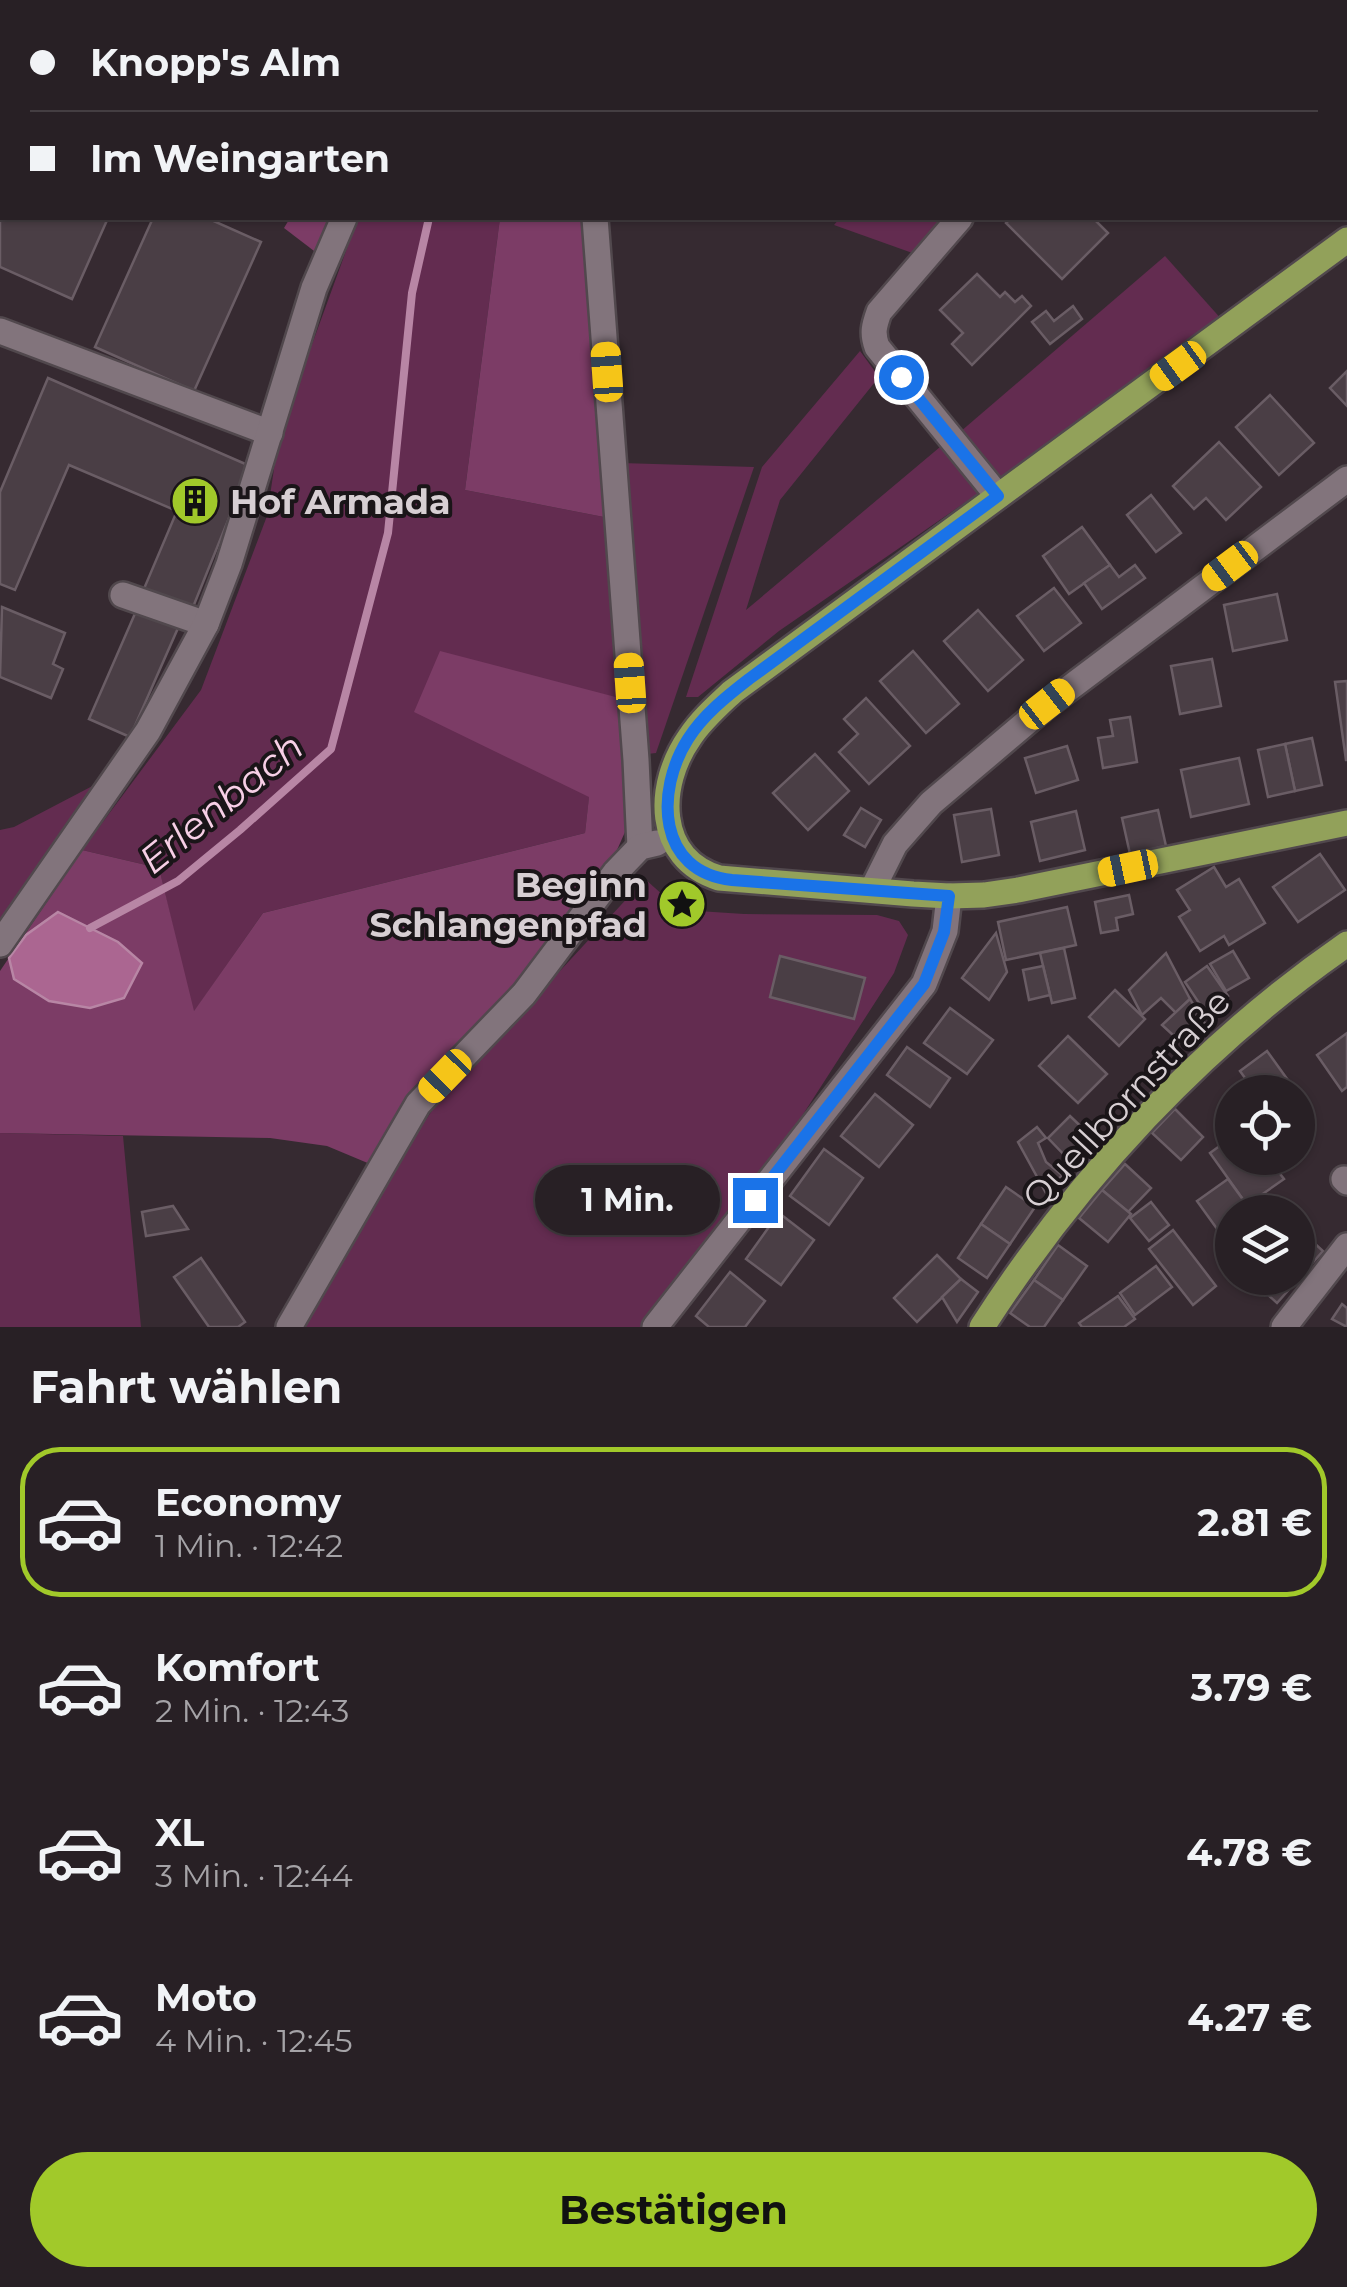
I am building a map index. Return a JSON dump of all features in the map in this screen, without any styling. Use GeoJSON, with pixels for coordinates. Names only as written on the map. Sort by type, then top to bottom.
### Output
{"type":"FeatureCollection","features":[{"type":"Feature","properties":{"kind":"main road"},"geometry":{"type":"LineString","coordinates":[[1347,240],[716,706],[688,738],[672,775],[668,807],[672,839],[685,860],[706,874],[949,896],[1018,890],[1347,823]]}},
{"type":"Feature","properties":{"kind":"main road","name":"Quellbornstraße"},"geometry":{"type":"LineString","coordinates":[[982,1327],[1054,1222],[1097,1170],[1243,1022],[1347,944]]}},
{"type":"Feature","properties":{"kind":"street"},"geometry":{"type":"LineString","coordinates":[[0,944],[148,730],[206,624],[229,564],[314,288],[343,220]]}},
{"type":"Feature","properties":{"kind":"street"},"geometry":{"type":"LineString","coordinates":[[595,220],[640,847]]}},
{"type":"Feature","properties":{"kind":"street"},"geometry":{"type":"LineString","coordinates":[[958,220],[880,312],[873,336],[877,347],[998,496]]}},
{"type":"Feature","properties":{"kind":"street"},"geometry":{"type":"LineString","coordinates":[[0,331],[270,433]]}},
{"type":"Feature","properties":{"kind":"street"},"geometry":{"type":"LineString","coordinates":[[872,890],[895,844],[930,803],[1047,704],[1347,479]]}},
{"type":"Feature","properties":{"kind":"street"},"geometry":{"type":"LineString","coordinates":[[123,595],[206,624]]}},
{"type":"Feature","properties":{"kind":"street"},"geometry":{"type":"LineString","coordinates":[[289,1327],[418,1104],[524,994],[615,873],[640,847],[672,839]]}},
{"type":"Feature","properties":{"kind":"street"},"geometry":{"type":"LineString","coordinates":[[655,1327],[924,984],[944,932],[949,896]]}},
{"type":"Feature","properties":{"kind":"street"},"geometry":{"type":"LineString","coordinates":[[1284,1327],[1347,1246]]}},
{"type":"Feature","properties":{"kind":"shaded area"},"geometry":{"type":"Polygon","coordinates":[[[289,220],[334,220],[318,254],[284,228],[289,220]]]}},
{"type":"Feature","properties":{"kind":"shaded area"},"geometry":{"type":"Polygon","coordinates":[[[357,220],[500,220],[465,490],[609,518],[627,700],[589,798],[585,833],[263,913],[193,1013],[159,868],[82,850],[201,690],[267,516],[279,435],[357,220]]]}},
{"type":"Feature","properties":{"kind":"shaded area"},"geometry":{"type":"Polygon","coordinates":[[[500,220],[586,220],[609,518],[465,490],[500,220]]]}},
{"type":"Feature","properties":{"kind":"shaded area"},"geometry":{"type":"Polygon","coordinates":[[[838,220],[949,220],[918,255],[834,225],[838,220]]]}},
{"type":"Feature","properties":{"kind":"shaded area"},"geometry":{"type":"Polygon","coordinates":[[[1165,256],[1223,321],[999,480],[960,432],[1165,256]]]}},
{"type":"Feature","properties":{"kind":"shaded area"},"geometry":{"type":"Polygon","coordinates":[[[860,351],[879,377],[780,500],[746,610],[940,447],[979,493],[779,631],[698,697],[686,697],[762,467],[860,351]]]}},
{"type":"Feature","properties":{"kind":"shaded area"},"geometry":{"type":"Polygon","coordinates":[[[621,463],[754,467],[656,753],[647,754],[621,463]]]}},
{"type":"Feature","properties":{"kind":"shaded area"},"geometry":{"type":"Polygon","coordinates":[[[440,651],[627,700],[632,816],[610,866],[370,1164],[327,1146],[270,1138],[0,1133],[0,971],[82,850],[159,868],[194,1011],[263,913],[585,833],[589,797],[414,712],[440,651]]]}},
{"type":"Feature","properties":{"kind":"shaded area"},"geometry":{"type":"Polygon","coordinates":[[[102,781],[0,931],[0,830],[14,827],[102,781]]]}},
{"type":"Feature","properties":{"kind":"shaded area"},"geometry":{"type":"Polygon","coordinates":[[[645,879],[674,905],[698,911],[877,915],[899,921],[908,935],[894,973],[802,1116],[644,1327],[293,1327],[435,1106],[645,879]]]}},
{"type":"Feature","properties":{"kind":"shaded area"},"geometry":{"type":"Polygon","coordinates":[[[58,912],[118,942],[142,963],[124,998],[90,1008],[49,1001],[14,979],[9,958],[26,935],[58,912]]]}},
{"type":"Feature","properties":{"kind":"shaded area"},"geometry":{"type":"Polygon","coordinates":[[[0,1133],[123,1136],[141,1327],[0,1327],[0,1133]]]}},
{"type":"Feature","properties":{"kind":"building"},"geometry":{"type":"Polygon","coordinates":[[[0,220],[107,220],[72,299],[0,267],[0,220]]]}},
{"type":"Feature","properties":{"kind":"building"},"geometry":{"type":"Polygon","coordinates":[[[152,220],[212,220],[261,242],[194,391],[95,347],[152,220]]]}},
{"type":"Feature","properties":{"kind":"building"},"geometry":{"type":"Polygon","coordinates":[[[1095,220],[1108,233],[1062,279],[1006,223],[1095,220]]]}},
{"type":"Feature","properties":{"kind":"building"},"geometry":{"type":"Polygon","coordinates":[[[977,274],[1000,297],[1005,292],[1015,302],[1022,296],[1031,306],[972,365],[952,344],[963,333],[940,310],[977,274]]]}},
{"type":"Feature","properties":{"kind":"building"},"geometry":{"type":"Polygon","coordinates":[[[1073,306],[1082,319],[1050,344],[1032,322],[1046,311],[1054,321],[1073,306]]]}},
{"type":"Feature","properties":{"kind":"building"},"geometry":{"type":"Polygon","coordinates":[[[1347,371],[1347,406],[1330,388],[1347,371]]]}},
{"type":"Feature","properties":{"kind":"building","name":"Hof Armada"},"geometry":{"type":"Polygon","coordinates":[[[48,378],[250,466],[191,612],[143,591],[177,511],[69,465],[15,590],[0,584],[0,492],[48,378]]]}},
{"type":"Feature","properties":{"kind":"building"},"geometry":{"type":"Polygon","coordinates":[[[1270,395],[1314,443],[1279,475],[1236,427],[1270,395]]]}},
{"type":"Feature","properties":{"kind":"building"},"geometry":{"type":"Polygon","coordinates":[[[1219,442],[1261,487],[1226,520],[1206,498],[1194,509],[1173,486],[1219,442]]]}},
{"type":"Feature","properties":{"kind":"building"},"geometry":{"type":"Polygon","coordinates":[[[1151,495],[1181,533],[1156,552],[1127,515],[1151,495]]]}},
{"type":"Feature","properties":{"kind":"building"},"geometry":{"type":"Polygon","coordinates":[[[1082,527],[1110,565],[1069,594],[1043,556],[1082,527]]]}},
{"type":"Feature","properties":{"kind":"building"},"geometry":{"type":"Polygon","coordinates":[[[1110,565],[1119,577],[1135,565],[1145,578],[1102,609],[1084,583],[1110,565]]]}},
{"type":"Feature","properties":{"kind":"building"},"geometry":{"type":"Polygon","coordinates":[[[1054,588],[1081,623],[1044,651],[1017,616],[1054,588]]]}},
{"type":"Feature","properties":{"kind":"building"},"geometry":{"type":"Polygon","coordinates":[[[1277,594],[1287,640],[1233,651],[1224,605],[1277,594]]]}},
{"type":"Feature","properties":{"kind":"building"},"geometry":{"type":"Polygon","coordinates":[[[2,607],[65,633],[53,664],[63,669],[51,698],[0,677],[2,607]]]}},
{"type":"Feature","properties":{"kind":"building"},"geometry":{"type":"Polygon","coordinates":[[[137,609],[178,628],[130,737],[89,719],[137,609]]]}},
{"type":"Feature","properties":{"kind":"building"},"geometry":{"type":"Polygon","coordinates":[[[978,610],[1023,660],[988,691],[944,641],[978,610]]]}},
{"type":"Feature","properties":{"kind":"building"},"geometry":{"type":"Polygon","coordinates":[[[913,651],[959,704],[926,733],[880,681],[913,651]]]}},
{"type":"Feature","properties":{"kind":"building"},"geometry":{"type":"Polygon","coordinates":[[[1212,659],[1221,706],[1180,714],[1171,666],[1212,659]]]}},
{"type":"Feature","properties":{"kind":"building"},"geometry":{"type":"Polygon","coordinates":[[[1347,681],[1347,760],[1346,760],[1335,682],[1347,681]]]}},
{"type":"Feature","properties":{"kind":"building"},"geometry":{"type":"Polygon","coordinates":[[[866,698],[910,746],[869,784],[839,752],[858,734],[844,719],[866,698]]]}},
{"type":"Feature","properties":{"kind":"building"},"geometry":{"type":"Polygon","coordinates":[[[1130,717],[1137,762],[1103,768],[1098,738],[1113,736],[1110,720],[1130,717]]]}},
{"type":"Feature","properties":{"kind":"building"},"geometry":{"type":"Polygon","coordinates":[[[1312,738],[1322,785],[1295,791],[1285,744],[1312,738]]]}},
{"type":"Feature","properties":{"kind":"building"},"geometry":{"type":"Polygon","coordinates":[[[1285,744],[1295,791],[1268,797],[1258,750],[1285,744]]]}},
{"type":"Feature","properties":{"kind":"building"},"geometry":{"type":"Polygon","coordinates":[[[1067,746],[1078,780],[1036,793],[1025,758],[1067,746]]]}},
{"type":"Feature","properties":{"kind":"building"},"geometry":{"type":"Polygon","coordinates":[[[815,754],[849,791],[808,830],[773,793],[815,754]]]}},
{"type":"Feature","properties":{"kind":"building"},"geometry":{"type":"Polygon","coordinates":[[[1239,758],[1249,804],[1191,817],[1181,770],[1239,758]]]}},
{"type":"Feature","properties":{"kind":"building"},"geometry":{"type":"Polygon","coordinates":[[[861,808],[881,820],[865,847],[844,835],[861,808]]]}},
{"type":"Feature","properties":{"kind":"building"},"geometry":{"type":"Polygon","coordinates":[[[991,809],[999,855],[962,862],[954,815],[991,809]]]}},
{"type":"Feature","properties":{"kind":"building"},"geometry":{"type":"Polygon","coordinates":[[[1158,810],[1166,846],[1130,854],[1122,818],[1158,810]]]}},
{"type":"Feature","properties":{"kind":"building"},"geometry":{"type":"Polygon","coordinates":[[[1076,811],[1085,850],[1040,861],[1031,822],[1076,811]]]}},
{"type":"Feature","properties":{"kind":"building"},"geometry":{"type":"Polygon","coordinates":[[[1320,854],[1345,890],[1298,922],[1273,887],[1320,854]]]}},
{"type":"Feature","properties":{"kind":"building"},"geometry":{"type":"Polygon","coordinates":[[[1214,867],[1226,887],[1239,879],[1265,923],[1229,945],[1224,936],[1200,951],[1179,917],[1190,910],[1177,890],[1214,867]]]}},
{"type":"Feature","properties":{"kind":"building"},"geometry":{"type":"Polygon","coordinates":[[[1129,895],[1133,914],[1116,918],[1118,930],[1101,933],[1095,902],[1129,895]]]}},
{"type":"Feature","properties":{"kind":"building"},"geometry":{"type":"Polygon","coordinates":[[[1067,907],[1076,945],[1006,960],[998,922],[1067,907]]]}},
{"type":"Feature","properties":{"kind":"building"},"geometry":{"type":"Polygon","coordinates":[[[996,933],[1007,972],[989,1000],[962,978],[996,933]]]}},
{"type":"Feature","properties":{"kind":"building"},"geometry":{"type":"Polygon","coordinates":[[[1064,948],[1075,998],[1052,1003],[1040,953],[1064,948]]]}},
{"type":"Feature","properties":{"kind":"building"},"geometry":{"type":"Polygon","coordinates":[[[1233,951],[1249,978],[1226,991],[1210,964],[1233,951]]]}},
{"type":"Feature","properties":{"kind":"building"},"geometry":{"type":"Polygon","coordinates":[[[1166,953],[1190,999],[1176,1013],[1161,998],[1142,1015],[1129,990],[1166,953]]]}},
{"type":"Feature","properties":{"kind":"building"},"geometry":{"type":"Polygon","coordinates":[[[780,956],[865,978],[854,1019],[770,997],[780,956]]]}},
{"type":"Feature","properties":{"kind":"building"},"geometry":{"type":"Polygon","coordinates":[[[1043,966],[1050,995],[1029,1000],[1023,970],[1043,966]]]}},
{"type":"Feature","properties":{"kind":"building"},"geometry":{"type":"Polygon","coordinates":[[[1207,966],[1228,996],[1205,1012],[1185,982],[1207,966]]]}},
{"type":"Feature","properties":{"kind":"building"},"geometry":{"type":"Polygon","coordinates":[[[1115,990],[1145,1019],[1119,1046],[1089,1017],[1115,990]]]}},
{"type":"Feature","properties":{"kind":"building"},"geometry":{"type":"Polygon","coordinates":[[[1190,999],[1206,1025],[1186,1047],[1162,1025],[1190,999]]]}},
{"type":"Feature","properties":{"kind":"building"},"geometry":{"type":"Polygon","coordinates":[[[950,1008],[993,1040],[967,1074],[924,1043],[950,1008]]]}},
{"type":"Feature","properties":{"kind":"building"},"geometry":{"type":"Polygon","coordinates":[[[1347,1033],[1347,1087],[1342,1091],[1317,1055],[1347,1033]]]}},
{"type":"Feature","properties":{"kind":"building"},"geometry":{"type":"Polygon","coordinates":[[[1068,1036],[1107,1074],[1078,1103],[1039,1066],[1068,1036]]]}},
{"type":"Feature","properties":{"kind":"building"},"geometry":{"type":"Polygon","coordinates":[[[907,1047],[950,1078],[930,1107],[887,1075],[907,1047]]]}},
{"type":"Feature","properties":{"kind":"building"},"geometry":{"type":"Polygon","coordinates":[[[1267,1051],[1284,1075],[1243,1075],[1240,1071],[1267,1051]]]}},
{"type":"Feature","properties":{"kind":"building"},"geometry":{"type":"Polygon","coordinates":[[[875,1094],[913,1125],[879,1167],[841,1136],[875,1094]]]}},
{"type":"Feature","properties":{"kind":"building"},"geometry":{"type":"Polygon","coordinates":[[[1175,1109],[1203,1137],[1181,1160],[1152,1133],[1175,1109]]]}},
{"type":"Feature","properties":{"kind":"building"},"geometry":{"type":"Polygon","coordinates":[[[1070,1116],[1093,1138],[1070,1161],[1048,1138],[1070,1116]]]}},
{"type":"Feature","properties":{"kind":"building"},"geometry":{"type":"Polygon","coordinates":[[[1037,1127],[1046,1138],[1038,1143],[1046,1162],[1062,1175],[1047,1195],[1018,1142],[1037,1127]]]}},
{"type":"Feature","properties":{"kind":"building"},"geometry":{"type":"Polygon","coordinates":[[[824,1149],[863,1178],[829,1225],[790,1196],[824,1149]]]}},
{"type":"Feature","properties":{"kind":"building"},"geometry":{"type":"Polygon","coordinates":[[[1125,1164],[1151,1188],[1128,1212],[1102,1190],[1125,1164]]]}},
{"type":"Feature","properties":{"kind":"building"},"geometry":{"type":"Polygon","coordinates":[[[1226,1175],[1281,1175],[1284,1179],[1261,1195],[1240,1195],[1226,1175]]]}},
{"type":"Feature","properties":{"kind":"building"},"geometry":{"type":"Polygon","coordinates":[[[1228,1179],[1240,1195],[1215,1195],[1215,1226],[1197,1201],[1228,1179]]]}},
{"type":"Feature","properties":{"kind":"building"},"geometry":{"type":"Polygon","coordinates":[[[1006,1187],[1035,1207],[1010,1244],[981,1224],[1006,1187]]]}},
{"type":"Feature","properties":{"kind":"building"},"geometry":{"type":"Polygon","coordinates":[[[1102,1190],[1131,1214],[1108,1242],[1079,1218],[1102,1190]]]}},
{"type":"Feature","properties":{"kind":"building"},"geometry":{"type":"Polygon","coordinates":[[[1151,1202],[1169,1225],[1149,1241],[1130,1218],[1151,1202]]]}},
{"type":"Feature","properties":{"kind":"building"},"geometry":{"type":"Polygon","coordinates":[[[173,1206],[188,1229],[146,1236],[142,1212],[173,1206]]]}},
{"type":"Feature","properties":{"kind":"building"},"geometry":{"type":"Polygon","coordinates":[[[779,1213],[814,1240],[781,1285],[746,1259],[779,1213]]]}},
{"type":"Feature","properties":{"kind":"building"},"geometry":{"type":"Polygon","coordinates":[[[981,1224],[1010,1244],[987,1278],[958,1258],[981,1224]]]}},
{"type":"Feature","properties":{"kind":"building"},"geometry":{"type":"Polygon","coordinates":[[[1173,1230],[1215,1287],[1193,1305],[1149,1249],[1173,1230]]]}},
{"type":"Feature","properties":{"kind":"building"},"geometry":{"type":"Polygon","coordinates":[[[1315,1244],[1323,1251],[1315,1260],[1315,1244]]]}},
{"type":"Feature","properties":{"kind":"building"},"geometry":{"type":"Polygon","coordinates":[[[1058,1245],[1087,1266],[1063,1300],[1034,1280],[1058,1245]]]}},
{"type":"Feature","properties":{"kind":"building"},"geometry":{"type":"Polygon","coordinates":[[[937,1255],[961,1279],[917,1322],[894,1298],[937,1255]]]}},
{"type":"Feature","properties":{"kind":"building"},"geometry":{"type":"Polygon","coordinates":[[[201,1258],[245,1322],[238,1327],[209,1327],[174,1277],[201,1258]]]}},
{"type":"Feature","properties":{"kind":"building"},"geometry":{"type":"Polygon","coordinates":[[[1156,1266],[1172,1287],[1135,1315],[1120,1293],[1156,1266]]]}},
{"type":"Feature","properties":{"kind":"building"},"geometry":{"type":"Polygon","coordinates":[[[730,1272],[765,1301],[745,1327],[709,1327],[696,1316],[730,1272]]]}},
{"type":"Feature","properties":{"kind":"building"},"geometry":{"type":"Polygon","coordinates":[[[961,1279],[978,1292],[957,1322],[942,1297],[961,1279]]]}},
{"type":"Feature","properties":{"kind":"building"},"geometry":{"type":"Polygon","coordinates":[[[1034,1280],[1063,1300],[1044,1327],[1030,1327],[1010,1313],[1034,1280]]]}},
{"type":"Feature","properties":{"kind":"building"},"geometry":{"type":"Polygon","coordinates":[[[1268,1295],[1284,1295],[1277,1303],[1268,1295]]]}},
{"type":"Feature","properties":{"kind":"building"},"geometry":{"type":"Polygon","coordinates":[[[1118,1296],[1135,1319],[1124,1327],[1082,1327],[1079,1323],[1118,1296]]]}},
{"type":"Feature","properties":{"kind":"building"},"geometry":{"type":"Polygon","coordinates":[[[1342,1304],[1347,1308],[1347,1327],[1332,1319],[1342,1304]]]}},
{"type":"Feature","properties":{"kind":"waterway","name":"Erlenbach"},"geometry":{"type":"LineString","coordinates":[[90,928],[178,881],[331,749],[388,533],[412,293],[429,220]]}},
{"type":"Feature","properties":{"kind":"place","name":"Hof Armada"},"geometry":{"type":"Point","coordinates":[195,501]}},
{"type":"Feature","properties":{"kind":"place","name":"Beginn Schlangenpfad"},"geometry":{"type":"Point","coordinates":[682,904]}},
{"type":"Feature","properties":{"kind":"route"},"geometry":{"type":"LineString","coordinates":[[755,1200],[924,984],[939,950],[949,896],[732,880],[706,874],[685,860],[672,839],[668,792],[688,738],[716,706],[998,496],[901,377]]}}]}
